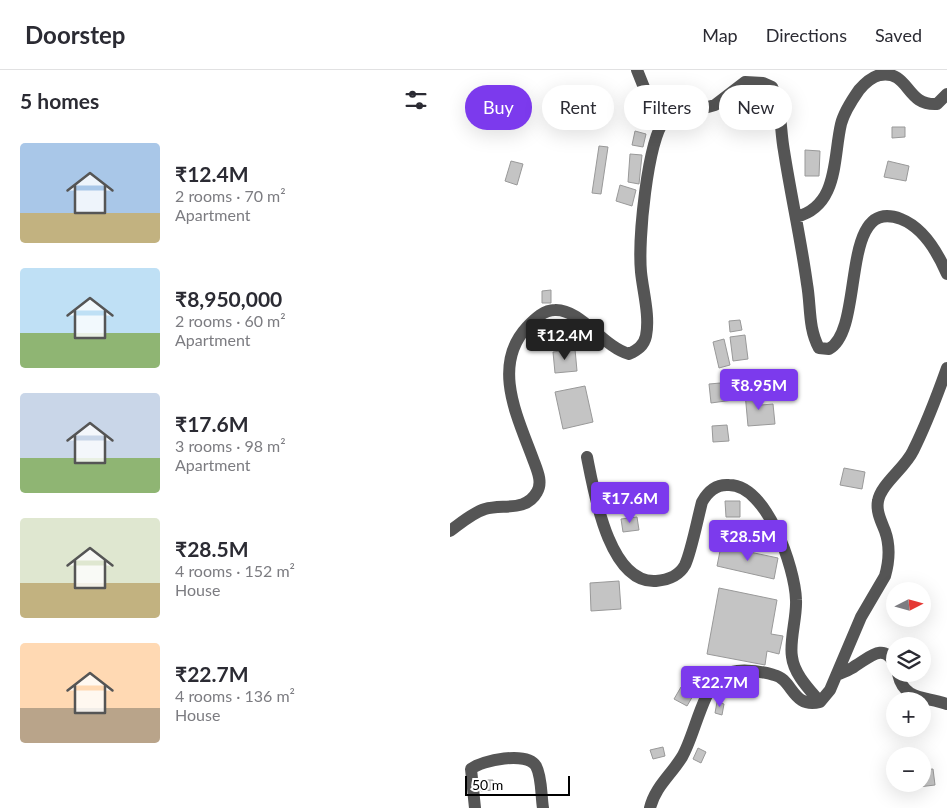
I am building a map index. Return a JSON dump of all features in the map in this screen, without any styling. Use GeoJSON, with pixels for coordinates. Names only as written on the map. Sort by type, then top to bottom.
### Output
{"type":"FeatureCollection","features":[{"type":"Feature","properties":{"kind":"street"},"geometry":{"type":"LineString","coordinates":[[637,70],[643,85]]}},
{"type":"Feature","properties":{"kind":"street"},"geometry":{"type":"LineString","coordinates":[[796,217],[806,215],[815,208],[830,187],[837,160],[842,122],[852,100],[870,79],[889,74],[900,78],[912,95],[928,104],[937,104],[947,94]]}},
{"type":"Feature","properties":{"kind":"street"},"geometry":{"type":"LineString","coordinates":[[709,107],[715,105],[745,82],[763,83],[772,87],[779,108],[808,286],[812,326],[819,348],[829,349],[842,336],[861,241],[867,225],[873,221],[879,218],[891,217],[908,222],[930,242],[947,274]]}},
{"type":"Feature","properties":{"kind":"street"},"geometry":{"type":"LineString","coordinates":[[450,531],[487,508],[514,507],[527,502],[536,494],[540,484],[515,411],[508,383],[511,353],[519,336],[532,322],[543,313],[556,310],[570,313],[616,350],[629,354],[641,348],[646,337],[647,321],[641,270],[642,224],[658,130]]}},
{"type":"Feature","properties":{"kind":"street"},"geometry":{"type":"LineString","coordinates":[[650,808],[659,787],[683,754],[711,688],[720,677],[729,672],[740,671],[776,675],[784,680],[794,694],[806,703],[820,702],[830,690],[853,633],[885,576],[887,541],[879,517],[878,500],[884,487],[904,466],[913,451],[947,368]]}},
{"type":"Feature","properties":{"kind":"street"},"geometry":{"type":"LineString","coordinates":[[587,457],[595,499],[611,542],[629,573],[639,579],[667,580],[684,567],[702,502],[707,494],[722,484],[742,486],[749,491],[764,511],[787,554],[794,581],[796,600],[791,656],[797,671],[820,702]]}},
{"type":"Feature","properties":{"kind":"street"},"geometry":{"type":"LineString","coordinates":[[837,675],[853,668],[872,654],[880,652],[886,655]]}},
{"type":"Feature","properties":{"kind":"street"},"geometry":{"type":"LineString","coordinates":[[900,682],[910,694],[947,704]]}},
{"type":"Feature","properties":{"kind":"street"},"geometry":{"type":"LineString","coordinates":[[475,808],[471,769],[478,763],[524,758],[532,760],[537,767],[543,808]]}},
{"type":"Feature","properties":{"kind":"building"},"geometry":{"type":"Polygon","coordinates":[[[892,127],[905,127],[905,137],[892,138],[892,127]]]}},
{"type":"Feature","properties":{"kind":"building"},"geometry":{"type":"Polygon","coordinates":[[[635,131],[646,134],[643,147],[632,145],[635,131]]]}},
{"type":"Feature","properties":{"kind":"building"},"geometry":{"type":"Polygon","coordinates":[[[599,146],[608,147],[601,194],[592,193],[599,146]]]}},
{"type":"Feature","properties":{"kind":"building"},"geometry":{"type":"Polygon","coordinates":[[[805,150],[820,151],[819,176],[805,176],[805,150]]]}},
{"type":"Feature","properties":{"kind":"building"},"geometry":{"type":"Polygon","coordinates":[[[630,154],[642,155],[639,184],[628,182],[630,154]]]}},
{"type":"Feature","properties":{"kind":"building"},"geometry":{"type":"Polygon","coordinates":[[[511,161],[523,164],[517,185],[505,181],[511,161]]]}},
{"type":"Feature","properties":{"kind":"building"},"geometry":{"type":"Polygon","coordinates":[[[888,161],[909,166],[906,181],[884,177],[888,161]]]}},
{"type":"Feature","properties":{"kind":"building"},"geometry":{"type":"Polygon","coordinates":[[[620,185],[636,190],[632,206],[616,201],[620,185]]]}},
{"type":"Feature","properties":{"kind":"building"},"geometry":{"type":"Polygon","coordinates":[[[551,290],[551,303],[542,303],[542,291],[551,290]]]}},
{"type":"Feature","properties":{"kind":"building"},"geometry":{"type":"Polygon","coordinates":[[[740,320],[742,330],[730,332],[729,321],[740,320]]]}},
{"type":"Feature","properties":{"kind":"building"},"geometry":{"type":"Polygon","coordinates":[[[745,335],[748,359],[733,361],[730,337],[745,335]]]}},
{"type":"Feature","properties":{"kind":"building"},"geometry":{"type":"Polygon","coordinates":[[[724,339],[730,365],[719,368],[713,342],[724,339]]]}},
{"type":"Feature","properties":{"kind":"building"},"geometry":{"type":"Polygon","coordinates":[[[575,349],[577,371],[555,373],[553,352],[575,349]]]}},
{"type":"Feature","properties":{"kind":"building"},"geometry":{"type":"Polygon","coordinates":[[[732,382],[733,400],[711,403],[709,384],[732,382]]]}},
{"type":"Feature","properties":{"kind":"building"},"geometry":{"type":"Polygon","coordinates":[[[585,386],[593,422],[563,429],[555,392],[585,386]]]}},
{"type":"Feature","properties":{"kind":"building"},"geometry":{"type":"Polygon","coordinates":[[[760,392],[761,405],[773,404],[775,424],[748,426],[745,393],[760,392]]]}},
{"type":"Feature","properties":{"kind":"building"},"geometry":{"type":"Polygon","coordinates":[[[727,425],[729,441],[713,442],[712,426],[727,425]]]}},
{"type":"Feature","properties":{"kind":"building"},"geometry":{"type":"Polygon","coordinates":[[[844,468],[865,472],[862,489],[840,485],[844,468]]]}},
{"type":"Feature","properties":{"kind":"building"},"geometry":{"type":"Polygon","coordinates":[[[725,501],[740,501],[740,517],[726,517],[725,501]]]}},
{"type":"Feature","properties":{"kind":"building"},"geometry":{"type":"Polygon","coordinates":[[[637,517],[639,530],[623,532],[621,519],[637,517]]]}},
{"type":"Feature","properties":{"kind":"building"},"geometry":{"type":"Polygon","coordinates":[[[721,546],[778,558],[774,579],[717,566],[721,546]]]}},
{"type":"Feature","properties":{"kind":"building"},"geometry":{"type":"Polygon","coordinates":[[[619,581],[621,609],[591,611],[590,583],[619,581]]]}},
{"type":"Feature","properties":{"kind":"building"},"geometry":{"type":"Polygon","coordinates":[[[719,588],[777,600],[771,634],[783,636],[779,654],[767,651],[765,665],[707,654],[719,588]]]}},
{"type":"Feature","properties":{"kind":"building"},"geometry":{"type":"Polygon","coordinates":[[[681,687],[694,694],[687,706],[674,699],[681,687]]]}},
{"type":"Feature","properties":{"kind":"building"},"geometry":{"type":"Polygon","coordinates":[[[717,702],[724,704],[722,715],[715,713],[717,702]]]}},
{"type":"Feature","properties":{"kind":"building"},"geometry":{"type":"Polygon","coordinates":[[[663,747],[665,756],[653,759],[650,750],[663,747]]]}},
{"type":"Feature","properties":{"kind":"building"},"geometry":{"type":"Polygon","coordinates":[[[698,748],[706,752],[701,763],[693,759],[698,748]]]}},
{"type":"Feature","properties":{"kind":"building"},"geometry":{"type":"Polygon","coordinates":[[[931,769],[933,769],[935,785],[931,785],[931,769]]]}},
{"type":"Feature","properties":{"kind":"building"},"geometry":{"type":"Polygon","coordinates":[[[481,780],[493,780],[494,790],[481,791],[481,780]]]}}]}
